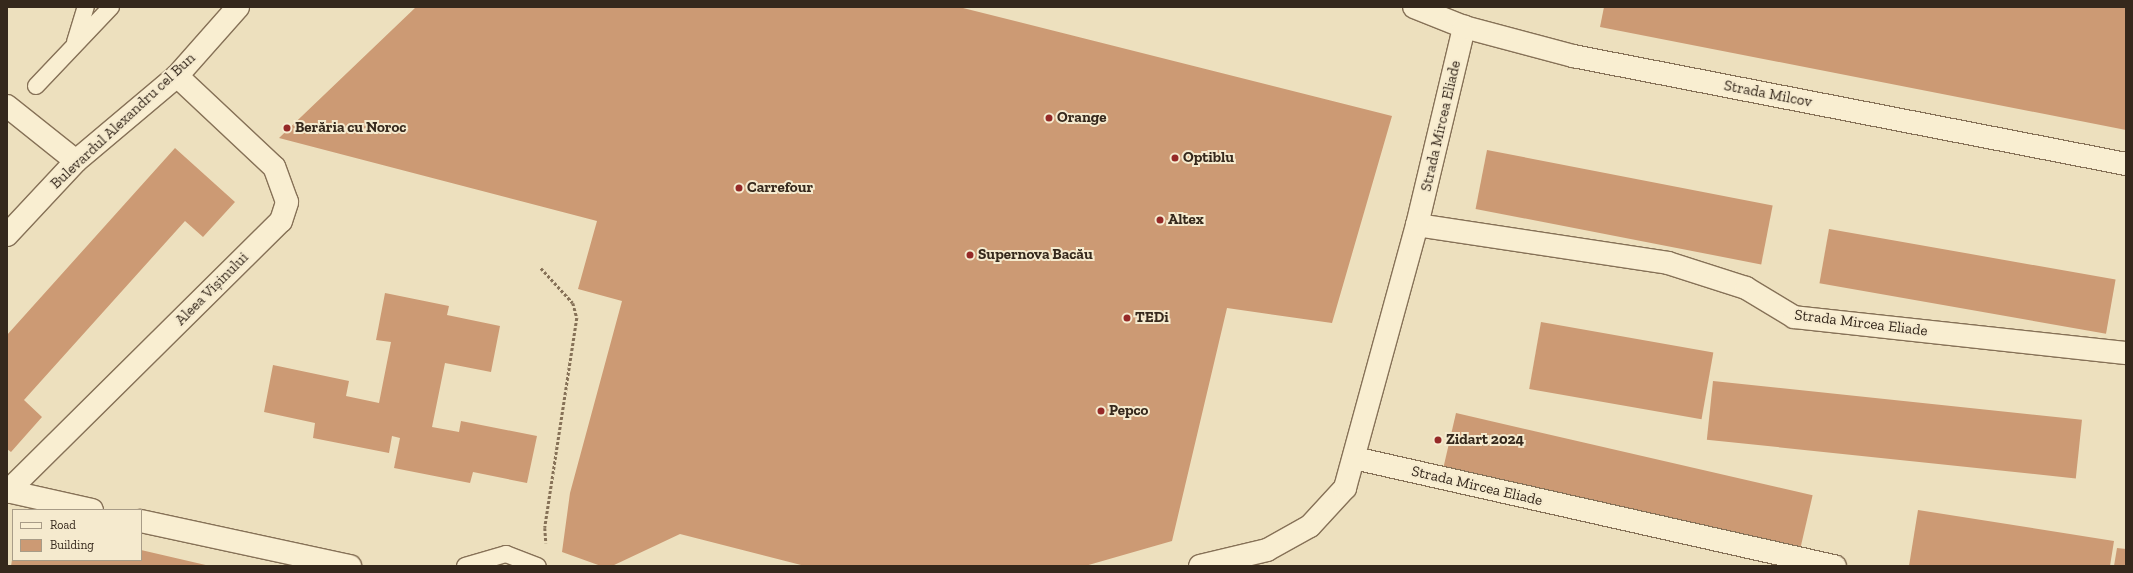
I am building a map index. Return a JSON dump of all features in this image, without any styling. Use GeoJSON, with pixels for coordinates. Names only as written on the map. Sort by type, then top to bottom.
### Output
{"type":"FeatureCollection","features":[{"type":"Feature","properties":{"kind":"street","name":"Bulevardul Alexandru cel Bun"},"geometry":{"type":"LineString","coordinates":[[7,235],[76,161],[177,76],[238,7]]}},
{"type":"Feature","properties":{"kind":"street","name":"Strada Milcov"},"geometry":{"type":"LineString","coordinates":[[1414,7],[1464,27],[1573,56],[2126,164]]}},
{"type":"Feature","properties":{"kind":"street","name":"Strada Mircea Eliade"},"geometry":{"type":"LineString","coordinates":[[1464,27],[1417,225],[1354,458],[1835,566]]}},
{"type":"Feature","properties":{"kind":"street","name":"Aleea Vișinului"},"geometry":{"type":"LineString","coordinates":[[7,492],[281,221],[287,202],[274,167],[177,76]]}},
{"type":"Feature","properties":{"kind":"street"},"geometry":{"type":"LineString","coordinates":[[7,106],[76,161]]}},
{"type":"Feature","properties":{"kind":"street","name":"Strada Mircea Eliade"},"geometry":{"type":"LineString","coordinates":[[1417,225],[1668,263],[1746,288],[1794,317],[2126,353]]}},
{"type":"Feature","properties":{"kind":"street"},"geometry":{"type":"LineString","coordinates":[[1200,566],[1267,550],[1310,526],[1345,488],[1354,458]]}},
{"type":"Feature","properties":{"kind":"street","name":"Aleea Vișinului"},"geometry":{"type":"LineString","coordinates":[[7,492],[87,509]]}},
{"type":"Feature","properties":{"kind":"street"},"geometry":{"type":"LineString","coordinates":[[142,521],[350,566]]}},
{"type":"Feature","properties":{"kind":"lane"},"geometry":{"type":"LineString","coordinates":[[74,45],[86,7]]}},
{"type":"Feature","properties":{"kind":"lane"},"geometry":{"type":"LineString","coordinates":[[36,86],[111,7]]}},
{"type":"Feature","properties":{"kind":"lane"},"geometry":{"type":"LineString","coordinates":[[465,566],[506,554],[538,566]]}},
{"type":"Feature","properties":{"kind":"path"},"geometry":{"type":"LineString","coordinates":[[542,268],[573,303],[577,318],[545,528],[546,548]]}},
{"type":"Feature","properties":{"kind":"building","name":"Supernova Bacău"},"geometry":{"type":"Polygon","coordinates":[[[416,7],[959,7],[1392,116],[1332,323],[1227,308],[1172,541],[1085,566],[805,566],[680,534],[612,566],[601,566],[562,552],[570,493],[622,301],[578,289],[597,221],[279,138],[416,7]]]}},
{"type":"Feature","properties":{"kind":"building"},"geometry":{"type":"Polygon","coordinates":[[[1604,7],[2126,7],[2126,130],[1600,27],[1604,7]]]}},
{"type":"Feature","properties":{"kind":"building"},"geometry":{"type":"Polygon","coordinates":[[[175,148],[235,202],[203,237],[185,221],[24,400],[42,417],[11,452],[7,449],[7,335],[175,148]]]}},
{"type":"Feature","properties":{"kind":"building"},"geometry":{"type":"Polygon","coordinates":[[[1487,150],[1773,206],[1761,264],[1476,209],[1487,150]]]}},
{"type":"Feature","properties":{"kind":"building"},"geometry":{"type":"Polygon","coordinates":[[[1829,229],[2116,280],[2106,334],[1819,283],[1829,229]]]}},
{"type":"Feature","properties":{"kind":"building"},"geometry":{"type":"Polygon","coordinates":[[[385,293],[449,306],[447,315],[500,326],[491,372],[445,363],[432,427],[459,432],[461,421],[537,436],[527,483],[473,472],[470,483],[394,468],[400,438],[392,436],[389,453],[313,438],[315,423],[264,412],[273,365],[349,381],[346,396],[379,403],[391,342],[376,340],[385,293]]]}},
{"type":"Feature","properties":{"kind":"building"},"geometry":{"type":"Polygon","coordinates":[[[1541,322],[1713,352],[1702,419],[1529,389],[1541,322]]]}},
{"type":"Feature","properties":{"kind":"building"},"geometry":{"type":"Polygon","coordinates":[[[1713,381],[2082,420],[2076,478],[1707,440],[1713,381]]]}},
{"type":"Feature","properties":{"kind":"building"},"geometry":{"type":"Polygon","coordinates":[[[1456,413],[1813,495],[1799,553],[1443,470],[1456,413]]]}},
{"type":"Feature","properties":{"kind":"building"},"geometry":{"type":"Polygon","coordinates":[[[1918,510],[2114,541],[2110,566],[1909,566],[1918,510]]]}},
{"type":"Feature","properties":{"kind":"building"},"geometry":{"type":"Polygon","coordinates":[[[2117,548],[2126,549],[2126,566],[2114,566],[2117,548]]]}},
{"type":"Feature","properties":{"kind":"building"},"geometry":{"type":"Polygon","coordinates":[[[142,550],[210,566],[11,566],[12,560],[142,561],[142,550]]]}},
{"type":"Feature","properties":{"kind":"place","name":"Orange"},"geometry":{"type":"Point","coordinates":[1049,118]}},
{"type":"Feature","properties":{"kind":"place","name":"Berăria cu Noroc"},"geometry":{"type":"Point","coordinates":[287,128]}},
{"type":"Feature","properties":{"kind":"place","name":"Optiblu"},"geometry":{"type":"Point","coordinates":[1175,158]}},
{"type":"Feature","properties":{"kind":"place","name":"Carrefour"},"geometry":{"type":"Point","coordinates":[739,188]}},
{"type":"Feature","properties":{"kind":"place","name":"Altex"},"geometry":{"type":"Point","coordinates":[1160,220]}},
{"type":"Feature","properties":{"kind":"place","name":"Supernova Bacău"},"geometry":{"type":"Point","coordinates":[970,255]}},
{"type":"Feature","properties":{"kind":"place","name":"TEDi"},"geometry":{"type":"Point","coordinates":[1127,318]}},
{"type":"Feature","properties":{"kind":"place","name":"Pepco"},"geometry":{"type":"Point","coordinates":[1101,411]}},
{"type":"Feature","properties":{"kind":"place","name":"Zidart 2024"},"geometry":{"type":"Point","coordinates":[1438,440]}}]}
